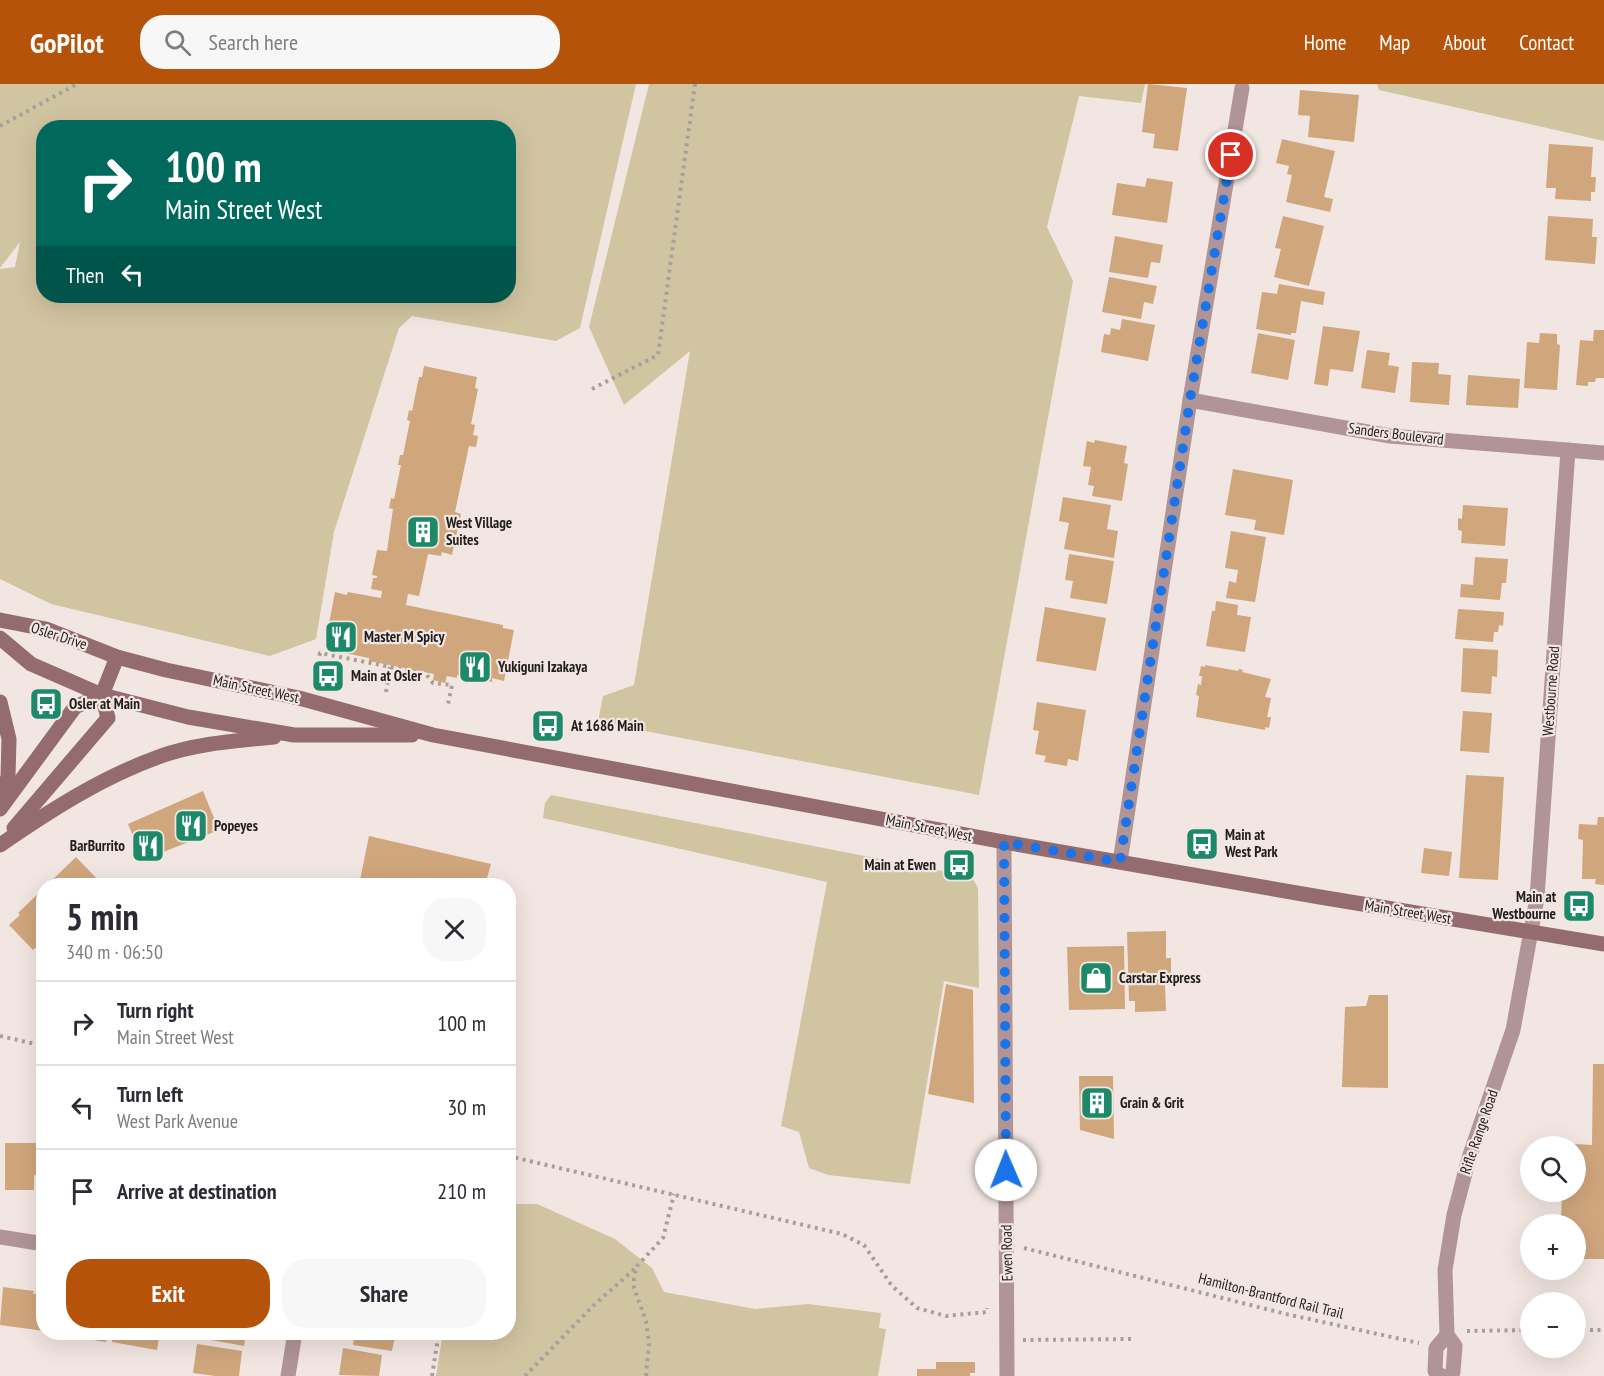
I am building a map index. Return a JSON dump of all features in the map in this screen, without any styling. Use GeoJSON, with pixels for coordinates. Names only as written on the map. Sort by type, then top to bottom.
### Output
{"type":"FeatureCollection","features":[{"type":"Feature","properties":{"kind":"main road","name":"Osler Drive"},"geometry":{"type":"LineString","coordinates":[[0,620],[46,629],[117,657]]}},
{"type":"Feature","properties":{"kind":"main road","name":"Main Street West"},"geometry":{"type":"LineString","coordinates":[[0,638],[31,664],[102,694],[188,717],[294,735],[433,735]]}},
{"type":"Feature","properties":{"kind":"main road","name":"Main Street West"},"geometry":{"type":"LineString","coordinates":[[117,657],[166,670],[299,698],[433,735],[1004,842],[1604,944]]}},
{"type":"Feature","properties":{"kind":"main road"},"geometry":{"type":"LineString","coordinates":[[0,845],[108,718],[102,694],[117,657]]}},
{"type":"Feature","properties":{"kind":"main road"},"geometry":{"type":"LineString","coordinates":[[0,810],[75,707],[102,694]]}},
{"type":"Feature","properties":{"kind":"main road"},"geometry":{"type":"LineString","coordinates":[[0,702],[9,739],[8,777],[0,799]]}},
{"type":"Feature","properties":{"kind":"main road"},"geometry":{"type":"LineString","coordinates":[[0,845],[59,805],[109,777],[161,756],[230,741],[294,735]]}},
{"type":"Feature","properties":{"kind":"street"},"geometry":{"type":"LineString","coordinates":[[1120,862],[1190,400],[1242,88]]}},
{"type":"Feature","properties":{"kind":"street","name":"Sanders Boulevard"},"geometry":{"type":"LineString","coordinates":[[1190,400],[1390,436],[1604,453]]}},
{"type":"Feature","properties":{"kind":"street","name":"Westbourne Road"},"geometry":{"type":"LineString","coordinates":[[1531,932],[1537,897],[1568,450]]}},
{"type":"Feature","properties":{"kind":"street","name":"Ewen Road"},"geometry":{"type":"LineString","coordinates":[[1004,842],[1007,1376]]}},
{"type":"Feature","properties":{"kind":"street","name":"Rifle Range Road"},"geometry":{"type":"LineString","coordinates":[[1449,1376],[1453,1372],[1455,1346],[1447,1335],[1445,1270],[1454,1215],[1469,1158],[1513,1030],[1531,932]]}},
{"type":"Feature","properties":{"kind":"street"},"geometry":{"type":"LineString","coordinates":[[0,1236],[36,1243]]}},
{"type":"Feature","properties":{"kind":"street","name":"Rifle Range Road"},"geometry":{"type":"LineString","coordinates":[[1441,1376],[1436,1371],[1436,1348],[1447,1335]]}},
{"type":"Feature","properties":{"kind":"street"},"geometry":{"type":"LineString","coordinates":[[288,1376],[294,1340]]}},
{"type":"Feature","properties":{"kind":"path"},"geometry":{"type":"LineString","coordinates":[[0,126],[77,84]]}},
{"type":"Feature","properties":{"kind":"path"},"geometry":{"type":"LineString","coordinates":[[592,389],[658,355],[695,84]]}},
{"type":"Feature","properties":{"kind":"path"},"geometry":{"type":"LineString","coordinates":[[315,678],[321,653],[426,674],[433,683],[452,685],[448,704]]}},
{"type":"Feature","properties":{"kind":"path"},"geometry":{"type":"LineString","coordinates":[[386,692],[390,667]]}},
{"type":"Feature","properties":{"kind":"path"},"geometry":{"type":"LineString","coordinates":[[0,1035],[36,1044]]}},
{"type":"Feature","properties":{"kind":"path"},"geometry":{"type":"LineString","coordinates":[[516,1158],[842,1234],[864,1245],[892,1286],[917,1308],[946,1316],[987,1312],[987,1300]]}},
{"type":"Feature","properties":{"kind":"path"},"geometry":{"type":"LineString","coordinates":[[525,1376],[663,1238],[674,1194]]}},
{"type":"Feature","properties":{"kind":"path","name":"Hamilton-Brantford Rail Trail"},"geometry":{"type":"LineString","coordinates":[[1007,1247],[1029,1248],[1286,1314],[1423,1344],[1466,1331],[1520,1330]]}},
{"type":"Feature","properties":{"kind":"path"},"geometry":{"type":"LineString","coordinates":[[637,1266],[634,1288],[646,1321],[649,1344],[646,1376]]}},
{"type":"Feature","properties":{"kind":"path"},"geometry":{"type":"LineString","coordinates":[[1586,1330],[1604,1330]]}},
{"type":"Feature","properties":{"kind":"path"},"geometry":{"type":"LineString","coordinates":[[1022,1340],[1132,1339]]}},
{"type":"Feature","properties":{"kind":"path"},"geometry":{"type":"LineString","coordinates":[[432,1376],[438,1340]]}},
{"type":"Feature","properties":{"kind":"shaded area"},"geometry":{"type":"Polygon","coordinates":[[[0,84],[636,84],[580,328],[556,341],[412,316],[399,328],[334,532],[316,639],[270,656],[51,604],[0,579],[0,269],[15,267],[20,242],[0,268],[0,84]]]}},
{"type":"Feature","properties":{"kind":"shaded area"},"geometry":{"type":"Polygon","coordinates":[[[649,84],[1145,84],[1141,103],[1079,96],[1047,227],[1073,281],[979,795],[598,722],[603,696],[634,685],[690,351],[624,405],[589,327],[649,84]]]}},
{"type":"Feature","properties":{"kind":"shaded area"},"geometry":{"type":"Polygon","coordinates":[[[1377,84],[1604,84],[1604,141],[1379,90],[1377,84]]]}},
{"type":"Feature","properties":{"kind":"shaded area"},"geometry":{"type":"Polygon","coordinates":[[[551,795],[968,876],[973,879],[978,888],[979,988],[944,981],[910,1184],[828,1175],[809,1168],[799,1132],[781,1126],[827,882],[543,818],[545,803],[551,795]]]}},
{"type":"Feature","properties":{"kind":"shaded area"},"geometry":{"type":"Polygon","coordinates":[[[516,1204],[537,1204],[615,1239],[652,1268],[664,1292],[755,1309],[808,1304],[881,1313],[879,1328],[886,1329],[878,1376],[436,1376],[442,1340],[516,1340],[516,1204]]]}},
{"type":"Feature","properties":{"kind":"building"},"geometry":{"type":"Polygon","coordinates":[[[1148,84],[1187,88],[1178,151],[1153,148],[1155,134],[1142,132],[1148,84]]]}},
{"type":"Feature","properties":{"kind":"building"},"geometry":{"type":"Polygon","coordinates":[[[1300,90],[1359,95],[1354,142],[1308,137],[1310,116],[1298,115],[1300,90]]]}},
{"type":"Feature","properties":{"kind":"building"},"geometry":{"type":"Polygon","coordinates":[[[1282,139],[1335,151],[1324,197],[1333,199],[1330,212],[1286,202],[1292,175],[1287,174],[1289,166],[1276,163],[1282,139]]]}},
{"type":"Feature","properties":{"kind":"building"},"geometry":{"type":"Polygon","coordinates":[[[1549,144],[1593,147],[1591,177],[1596,177],[1595,192],[1591,192],[1591,201],[1555,199],[1556,188],[1546,188],[1549,144]]]}},
{"type":"Feature","properties":{"kind":"building"},"geometry":{"type":"Polygon","coordinates":[[[1147,178],[1173,182],[1167,223],[1112,215],[1117,183],[1145,187],[1147,178]]]}},
{"type":"Feature","properties":{"kind":"building"},"geometry":{"type":"Polygon","coordinates":[[[1283,216],[1324,226],[1309,286],[1274,277],[1281,249],[1275,248],[1283,216]]]}},
{"type":"Feature","properties":{"kind":"building"},"geometry":{"type":"Polygon","coordinates":[[[1548,216],[1593,219],[1592,237],[1597,237],[1595,264],[1545,260],[1548,216]]]}},
{"type":"Feature","properties":{"kind":"building"},"geometry":{"type":"Polygon","coordinates":[[[1115,236],[1163,245],[1160,263],[1151,262],[1148,278],[1109,272],[1115,236]]]}},
{"type":"Feature","properties":{"kind":"building"},"geometry":{"type":"Polygon","coordinates":[[[1109,277],[1157,286],[1153,304],[1144,302],[1141,319],[1102,312],[1109,277]]]}},
{"type":"Feature","properties":{"kind":"building"},"geometry":{"type":"Polygon","coordinates":[[[1279,284],[1325,292],[1323,305],[1301,301],[1296,333],[1291,333],[1291,335],[1256,329],[1262,292],[1277,294],[1279,284]]]}},
{"type":"Feature","properties":{"kind":"building"},"geometry":{"type":"Polygon","coordinates":[[[1122,319],[1155,325],[1148,361],[1101,352],[1104,334],[1110,335],[1111,328],[1120,330],[1122,319]]]}},
{"type":"Feature","properties":{"kind":"building"},"geometry":{"type":"Polygon","coordinates":[[[1323,326],[1360,331],[1353,372],[1330,369],[1328,386],[1314,384],[1323,326]]]}},
{"type":"Feature","properties":{"kind":"building"},"geometry":{"type":"Polygon","coordinates":[[[1594,330],[1604,330],[1604,378],[1596,378],[1595,382],[1588,382],[1588,386],[1576,385],[1580,340],[1593,341],[1594,330]]]}},
{"type":"Feature","properties":{"kind":"building"},"geometry":{"type":"Polygon","coordinates":[[[1258,333],[1295,340],[1288,380],[1251,373],[1258,333]]]}},
{"type":"Feature","properties":{"kind":"building"},"geometry":{"type":"Polygon","coordinates":[[[1540,333],[1557,334],[1557,344],[1560,345],[1557,390],[1524,388],[1527,342],[1539,343],[1540,333]]]}},
{"type":"Feature","properties":{"kind":"building"},"geometry":{"type":"Polygon","coordinates":[[[1367,350],[1390,353],[1388,365],[1399,367],[1395,393],[1361,388],[1367,350]]]}},
{"type":"Feature","properties":{"kind":"building"},"geometry":{"type":"Polygon","coordinates":[[[1412,362],[1439,363],[1438,374],[1451,375],[1449,405],[1410,402],[1412,362]]]}},
{"type":"Feature","properties":{"kind":"building","name":"West Village Suites"},"geometry":{"type":"Polygon","coordinates":[[[424,366],[477,377],[475,388],[478,389],[471,424],[475,425],[473,435],[478,436],[476,447],[469,446],[455,512],[461,514],[452,555],[442,552],[441,556],[428,554],[419,596],[408,594],[406,605],[503,625],[503,628],[514,630],[504,681],[492,678],[492,682],[457,675],[457,678],[447,676],[445,683],[433,680],[434,674],[369,661],[369,658],[335,651],[336,648],[325,645],[335,592],[381,598],[382,591],[371,589],[373,578],[377,578],[372,575],[377,550],[387,551],[393,509],[389,508],[391,498],[394,499],[401,465],[398,465],[400,455],[403,455],[410,421],[407,420],[409,410],[412,411],[419,377],[422,377],[424,366]]]}},
{"type":"Feature","properties":{"kind":"building"},"geometry":{"type":"Polygon","coordinates":[[[1468,375],[1520,379],[1518,408],[1466,405],[1468,375]]]}},
{"type":"Feature","properties":{"kind":"building"},"geometry":{"type":"Polygon","coordinates":[[[1095,440],[1127,446],[1124,463],[1128,464],[1122,501],[1092,496],[1094,486],[1088,485],[1091,467],[1083,466],[1087,441],[1094,443],[1095,440]]]}},
{"type":"Feature","properties":{"kind":"building"},"geometry":{"type":"Polygon","coordinates":[[[1233,469],[1293,480],[1284,535],[1254,530],[1256,520],[1225,515],[1233,469]]]}},
{"type":"Feature","properties":{"kind":"building"},"geometry":{"type":"Polygon","coordinates":[[[1063,497],[1111,505],[1107,529],[1118,531],[1114,558],[1064,549],[1069,523],[1059,521],[1063,497]]]}},
{"type":"Feature","properties":{"kind":"building"},"geometry":{"type":"Polygon","coordinates":[[[1463,505],[1508,508],[1505,546],[1461,543],[1462,531],[1458,530],[1458,518],[1462,519],[1463,505]]]}},
{"type":"Feature","properties":{"kind":"building"},"geometry":{"type":"Polygon","coordinates":[[[1231,531],[1266,537],[1255,602],[1226,598],[1229,581],[1236,583],[1238,570],[1225,568],[1231,531]]]}},
{"type":"Feature","properties":{"kind":"building"},"geometry":{"type":"Polygon","coordinates":[[[1069,554],[1114,561],[1107,604],[1070,598],[1073,581],[1065,580],[1069,554]]]}},
{"type":"Feature","properties":{"kind":"building"},"geometry":{"type":"Polygon","coordinates":[[[1475,557],[1508,559],[1506,583],[1502,583],[1500,600],[1460,597],[1461,584],[1473,585],[1475,557]]]}},
{"type":"Feature","properties":{"kind":"building"},"geometry":{"type":"Polygon","coordinates":[[[1216,601],[1238,605],[1237,615],[1251,617],[1245,652],[1206,646],[1216,601]]]}},
{"type":"Feature","properties":{"kind":"building"},"geometry":{"type":"Polygon","coordinates":[[[1045,607],[1106,618],[1096,671],[1036,661],[1045,607]]]}},
{"type":"Feature","properties":{"kind":"building"},"geometry":{"type":"Polygon","coordinates":[[[1458,609],[1504,612],[1503,626],[1499,625],[1498,632],[1494,632],[1493,642],[1455,639],[1458,609]]]}},
{"type":"Feature","properties":{"kind":"building"},"geometry":{"type":"Polygon","coordinates":[[[1463,648],[1498,650],[1497,677],[1492,676],[1491,694],[1461,692],[1463,648]]]}},
{"type":"Feature","properties":{"kind":"building"},"geometry":{"type":"Polygon","coordinates":[[[1205,665],[1238,671],[1239,669],[1243,670],[1242,672],[1271,679],[1265,697],[1271,698],[1267,717],[1271,717],[1269,728],[1265,727],[1265,730],[1196,717],[1199,696],[1196,695],[1202,676],[1199,676],[1201,666],[1205,667],[1205,665]]]}},
{"type":"Feature","properties":{"kind":"building"},"geometry":{"type":"Polygon","coordinates":[[[1037,702],[1086,710],[1078,761],[1068,759],[1067,766],[1044,762],[1046,756],[1035,754],[1039,731],[1033,730],[1037,702]]]}},
{"type":"Feature","properties":{"kind":"building"},"geometry":{"type":"Polygon","coordinates":[[[1463,711],[1492,713],[1489,753],[1460,751],[1463,711]]]}},
{"type":"Feature","properties":{"kind":"building"},"geometry":{"type":"Polygon","coordinates":[[[1466,775],[1504,777],[1498,880],[1459,878],[1466,775]]]}},
{"type":"Feature","properties":{"kind":"building"},"geometry":{"type":"Polygon","coordinates":[[[203,791],[219,830],[143,860],[128,824],[203,791]]]}},
{"type":"Feature","properties":{"kind":"building"},"geometry":{"type":"Polygon","coordinates":[[[1598,817],[1604,817],[1604,885],[1595,884],[1596,879],[1582,879],[1583,840],[1578,839],[1579,824],[1597,825],[1598,817]]]}},
{"type":"Feature","properties":{"kind":"building"},"geometry":{"type":"Polygon","coordinates":[[[369,836],[491,864],[487,878],[360,878],[369,836]]]}},
{"type":"Feature","properties":{"kind":"building"},"geometry":{"type":"Polygon","coordinates":[[[1424,848],[1452,852],[1449,876],[1421,873],[1424,848]]]}},
{"type":"Feature","properties":{"kind":"building"},"geometry":{"type":"Polygon","coordinates":[[[76,857],[96,878],[54,878],[76,857]]]}},
{"type":"Feature","properties":{"kind":"building"},"geometry":{"type":"Polygon","coordinates":[[[36,896],[36,947],[33,950],[9,925],[20,915],[18,913],[36,896]]]}},
{"type":"Feature","properties":{"kind":"building"},"geometry":{"type":"Polygon","coordinates":[[[1166,931],[1166,958],[1171,958],[1171,984],[1165,985],[1166,1011],[1135,1012],[1135,1001],[1129,1001],[1127,932],[1166,931]]]}},
{"type":"Feature","properties":{"kind":"building","name":"Carstar Express"},"geometry":{"type":"Polygon","coordinates":[[[1124,946],[1125,1009],[1069,1010],[1067,947],[1124,946]]]}},
{"type":"Feature","properties":{"kind":"building"},"geometry":{"type":"Polygon","coordinates":[[[946,984],[973,990],[974,1103],[928,1094],[946,984]]]}},
{"type":"Feature","properties":{"kind":"building"},"geometry":{"type":"Polygon","coordinates":[[[1369,995],[1388,995],[1388,1088],[1342,1087],[1345,1007],[1366,1006],[1369,995]]]}},
{"type":"Feature","properties":{"kind":"building"},"geometry":{"type":"Polygon","coordinates":[[[1593,1064],[1604,1064],[1604,1259],[1586,1259],[1586,1214],[1561,1214],[1562,1202],[1586,1202],[1586,1145],[1592,1145],[1593,1064]]]}},
{"type":"Feature","properties":{"kind":"building","name":"Grain & Grit"},"geometry":{"type":"Polygon","coordinates":[[[1079,1076],[1113,1076],[1114,1139],[1080,1130],[1079,1076]]]}},
{"type":"Feature","properties":{"kind":"building"},"geometry":{"type":"Polygon","coordinates":[[[5,1143],[36,1143],[34,1190],[5,1190],[5,1143]]]}},
{"type":"Feature","properties":{"kind":"building"},"geometry":{"type":"Polygon","coordinates":[[[3,1287],[34,1291],[33,1294],[36,1293],[36,1330],[0,1325],[3,1287]]]}},
{"type":"Feature","properties":{"kind":"building"},"geometry":{"type":"Polygon","coordinates":[[[112,1340],[159,1340],[157,1350],[112,1342],[112,1340]]]}},
{"type":"Feature","properties":{"kind":"building"},"geometry":{"type":"Polygon","coordinates":[[[211,1340],[245,1340],[244,1346],[211,1340]]]}},
{"type":"Feature","properties":{"kind":"building"},"geometry":{"type":"Polygon","coordinates":[[[354,1340],[394,1340],[392,1351],[353,1345],[354,1340]]]}},
{"type":"Feature","properties":{"kind":"building"},"geometry":{"type":"Polygon","coordinates":[[[197,1344],[242,1351],[239,1376],[193,1373],[197,1344]]]}},
{"type":"Feature","properties":{"kind":"building"},"geometry":{"type":"Polygon","coordinates":[[[343,1348],[382,1355],[379,1376],[339,1375],[343,1348]]]}},
{"type":"Feature","properties":{"kind":"building"},"geometry":{"type":"Polygon","coordinates":[[[936,1362],[975,1362],[975,1373],[970,1373],[970,1376],[917,1376],[917,1369],[936,1369],[936,1362]]]}},
{"type":"Feature","properties":{"kind":"place","name":"West Village Suites"},"geometry":{"type":"Point","coordinates":[423,532]}},
{"type":"Feature","properties":{"kind":"place","name":"Master M Spicy"},"geometry":{"type":"Point","coordinates":[341,637]}},
{"type":"Feature","properties":{"kind":"place","name":"Yukiguni Izakaya"},"geometry":{"type":"Point","coordinates":[475,667]}},
{"type":"Feature","properties":{"kind":"place","name":"Main at Osler"},"geometry":{"type":"Point","coordinates":[328,676]}},
{"type":"Feature","properties":{"kind":"place","name":"Osler at Main"},"geometry":{"type":"Point","coordinates":[46,704]}},
{"type":"Feature","properties":{"kind":"place","name":"At 1686 Main"},"geometry":{"type":"Point","coordinates":[548,726]}},
{"type":"Feature","properties":{"kind":"place","name":"Popeyes"},"geometry":{"type":"Point","coordinates":[191,826]}},
{"type":"Feature","properties":{"kind":"place","name":"Main at West Park"},"geometry":{"type":"Point","coordinates":[1202,844]}},
{"type":"Feature","properties":{"kind":"place","name":"BarBurrito"},"geometry":{"type":"Point","coordinates":[148,846]}},
{"type":"Feature","properties":{"kind":"place","name":"Main at Ewen"},"geometry":{"type":"Point","coordinates":[959,865]}},
{"type":"Feature","properties":{"kind":"place","name":"Main at Westbourne"},"geometry":{"type":"Point","coordinates":[1579,906]}},
{"type":"Feature","properties":{"kind":"place","name":"Carstar Express"},"geometry":{"type":"Point","coordinates":[1096,978]}},
{"type":"Feature","properties":{"kind":"place","name":"Grain & Grit"},"geometry":{"type":"Point","coordinates":[1097,1103]}},
{"type":"Feature","properties":{"kind":"route"},"geometry":{"type":"LineString","coordinates":[[1006,1170],[1004,842],[1120,862],[1190,400],[1231,155]]}}]}
